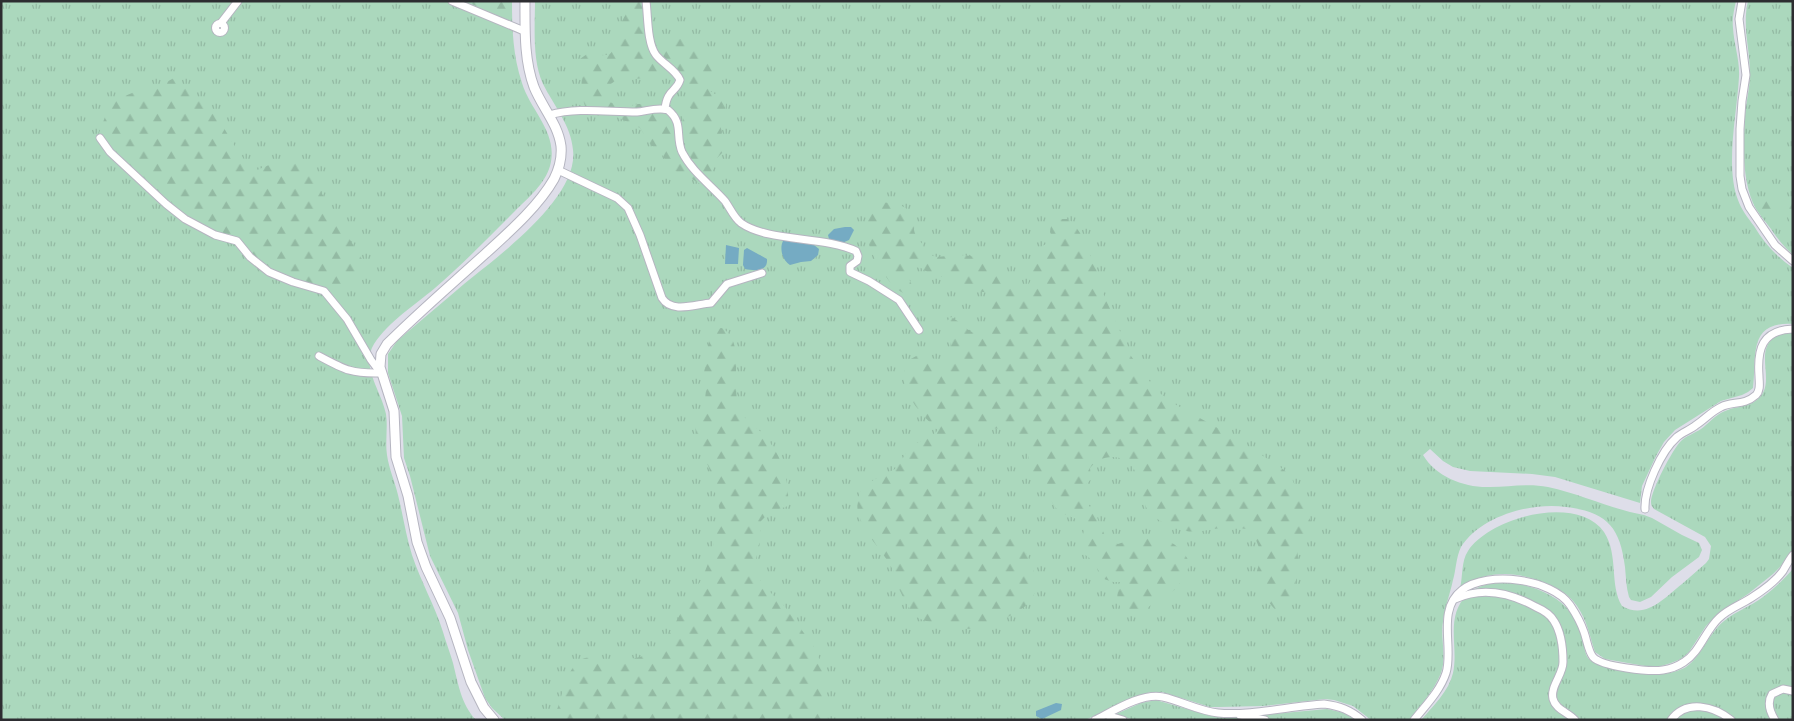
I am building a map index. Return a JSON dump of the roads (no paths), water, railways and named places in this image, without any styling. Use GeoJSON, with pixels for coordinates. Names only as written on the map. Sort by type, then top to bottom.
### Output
{"type":"FeatureCollection","features":[{"type":"Feature","properties":{"kind":"street"},"geometry":{"type":"LineString","coordinates":[[221,24],[238,1]]}},
{"type":"Feature","properties":{"kind":"street"},"geometry":{"type":"LineString","coordinates":[[452,1],[524,31]]}},
{"type":"Feature","properties":{"kind":"street"},"geometry":{"type":"LineString","coordinates":[[494,720],[484,708],[474,689],[450,618],[421,554],[408,496],[396,457],[394,410],[379,360],[387,344],[508,233],[542,195],[558,170],[561,144],[550,115],[539,97],[531,78],[524,31],[525,1]]}},
{"type":"Feature","properties":{"kind":"street"},"geometry":{"type":"LineString","coordinates":[[646,1],[650,38],[654,52],[677,74],[680,80],[678,86],[668,95],[665,109]]}},
{"type":"Feature","properties":{"kind":"street"},"geometry":{"type":"LineString","coordinates":[[1742,1],[1738,19],[1746,74],[1740,129],[1740,176],[1742,189],[1749,207],[1767,233],[1782,253],[1793,261]]}},
{"type":"Feature","properties":{"kind":"street"},"geometry":{"type":"LineString","coordinates":[[550,115],[573,110],[638,112],[665,109],[671,112],[679,124],[679,141],[685,156],[695,170],[726,203],[738,221],[751,228],[768,233],[815,241],[856,251],[857,260],[850,266],[850,272],[869,281],[899,300],[919,330]]}},
{"type":"Feature","properties":{"kind":"street"},"geometry":{"type":"LineString","coordinates":[[100,138],[107,149],[166,204],[193,224],[220,237],[237,242],[256,262],[278,276],[324,291],[347,318],[371,360],[382,374]]}},
{"type":"Feature","properties":{"kind":"street"},"geometry":{"type":"LineString","coordinates":[[558,170],[609,194],[623,203],[633,218],[664,302],[677,307],[714,302],[727,284],[762,273]]}},
{"type":"Feature","properties":{"kind":"street"},"geometry":{"type":"LineString","coordinates":[[1645,509],[1646,492],[1665,452],[1673,441],[1719,408],[1741,403],[1757,394],[1760,387],[1760,353],[1765,339],[1772,333],[1793,329]]}},
{"type":"Feature","properties":{"kind":"street"},"geometry":{"type":"LineString","coordinates":[[319,356],[345,370],[362,374],[382,374]]}},
{"type":"Feature","properties":{"kind":"street"},"geometry":{"type":"LineString","coordinates":[[1414,720],[1441,684],[1446,673],[1448,661],[1446,630],[1453,600],[1462,590],[1484,581],[1499,578],[1526,582],[1558,594],[1569,603],[1578,617],[1594,658],[1602,663],[1653,671],[1665,670],[1691,657],[1713,623],[1775,580],[1793,555]]}},
{"type":"Feature","properties":{"kind":"street"},"geometry":{"type":"LineString","coordinates":[[1453,600],[1475,592],[1506,594],[1530,603],[1551,617],[1560,636],[1563,662],[1553,692],[1554,701],[1560,709],[1575,720]]}},
{"type":"Feature","properties":{"kind":"street"},"geometry":{"type":"LineString","coordinates":[[1775,720],[1769,700],[1772,694],[1783,689],[1793,691]]}},
{"type":"Feature","properties":{"kind":"street"},"geometry":{"type":"LineString","coordinates":[[1095,720],[1141,698],[1153,696],[1161,696],[1207,711],[1235,713],[1265,720]]}},
{"type":"Feature","properties":{"kind":"street"},"geometry":{"type":"LineString","coordinates":[[1235,713],[1324,704],[1352,711],[1362,720]]}},
{"type":"Feature","properties":{"kind":"street"},"geometry":{"type":"LineString","coordinates":[[1671,720],[1680,711],[1693,706],[1700,706],[1721,713],[1731,720]]}},
{"type":"Feature","properties":{"kind":"street"},"geometry":{"type":"LineString","coordinates":[[1106,714],[1123,720]]}},
{"type":"Feature","properties":{"kind":"water"},"geometry":{"type":"Polygon","coordinates":[[[851,227],[854,230],[849,240],[842,243],[829,239],[828,235],[834,229],[851,227]]]}},
{"type":"Feature","properties":{"kind":"water"},"geometry":{"type":"Polygon","coordinates":[[[785,240],[814,245],[819,249],[818,255],[811,261],[790,265],[785,261],[782,254],[782,244],[785,240]]]}},
{"type":"Feature","properties":{"kind":"water"},"geometry":{"type":"Polygon","coordinates":[[[726,245],[739,248],[738,264],[725,264],[726,245]]]}},
{"type":"Feature","properties":{"kind":"water"},"geometry":{"type":"Polygon","coordinates":[[[747,248],[767,259],[767,263],[763,268],[760,270],[745,269],[743,265],[744,250],[747,248]]]}},
{"type":"Feature","properties":{"kind":"water"},"geometry":{"type":"Polygon","coordinates":[[[1056,703],[1062,704],[1061,710],[1042,719],[1036,716],[1036,711],[1056,703]]]}}]}
